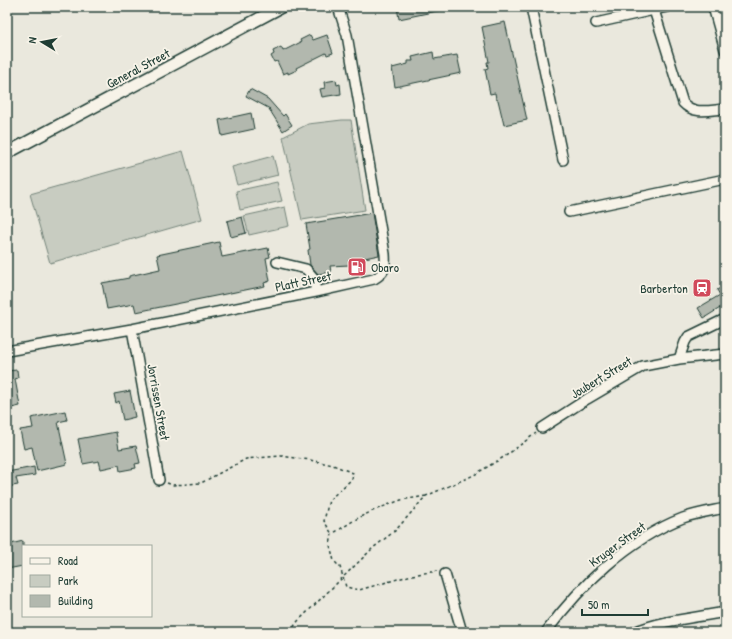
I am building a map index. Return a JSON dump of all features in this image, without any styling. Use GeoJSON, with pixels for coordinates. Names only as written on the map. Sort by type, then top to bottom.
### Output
{"type":"FeatureCollection","features":[{"type":"Feature","properties":{"kind":"main road","name":"General Street"},"geometry":{"type":"LineString","coordinates":[[7,153],[281,7]]}},
{"type":"Feature","properties":{"kind":"street","name":"Platt Street"},"geometry":{"type":"LineString","coordinates":[[7,351],[132,329],[316,292],[374,279],[382,275],[386,263],[347,36],[338,7]]}},
{"type":"Feature","properties":{"kind":"street"},"geometry":{"type":"LineString","coordinates":[[531,7],[563,160]]}},
{"type":"Feature","properties":{"kind":"street"},"geometry":{"type":"LineString","coordinates":[[596,22],[654,8],[667,7]]}},
{"type":"Feature","properties":{"kind":"street"},"geometry":{"type":"LineString","coordinates":[[713,7],[725,50]]}},
{"type":"Feature","properties":{"kind":"street"},"geometry":{"type":"LineString","coordinates":[[654,8],[683,103],[688,108],[698,111],[725,109]]}},
{"type":"Feature","properties":{"kind":"street"},"geometry":{"type":"LineString","coordinates":[[569,212],[725,179]]}},
{"type":"Feature","properties":{"kind":"street"},"geometry":{"type":"LineString","coordinates":[[277,262],[306,269],[313,277],[316,292]]}},
{"type":"Feature","properties":{"kind":"street"},"geometry":{"type":"LineString","coordinates":[[679,359],[688,337],[725,319]]}},
{"type":"Feature","properties":{"kind":"street","name":"Jorrissen Street"},"geometry":{"type":"LineString","coordinates":[[132,329],[159,480]]}},
{"type":"Feature","properties":{"kind":"street","name":"Joubert Street"},"geometry":{"type":"LineString","coordinates":[[542,428],[586,399],[643,366],[679,359],[725,354]]}},
{"type":"Feature","properties":{"kind":"street","name":"Kruger Street"},"geometry":{"type":"LineString","coordinates":[[546,632],[564,608],[587,583],[622,553],[648,536],[683,518],[725,508]]}},
{"type":"Feature","properties":{"kind":"street"},"geometry":{"type":"LineString","coordinates":[[445,574],[462,632]]}},
{"type":"Feature","properties":{"kind":"street"},"geometry":{"type":"LineString","coordinates":[[634,632],[643,628],[725,612]]}},
{"type":"Feature","properties":{"kind":"path"},"geometry":{"type":"LineString","coordinates":[[332,534],[358,518],[377,509],[401,500],[426,496],[474,475],[507,455],[542,428]]}},
{"type":"Feature","properties":{"kind":"path"},"geometry":{"type":"LineString","coordinates":[[159,480],[173,485],[201,483],[246,459],[281,456],[332,465],[353,473],[352,479],[329,500],[324,521],[332,534],[330,545],[334,561],[340,567],[346,587],[359,590],[428,571],[438,570],[445,574]]}},
{"type":"Feature","properties":{"kind":"path"},"geometry":{"type":"LineString","coordinates":[[290,632],[298,621],[373,548],[396,530],[426,496]]}},
{"type":"Feature","properties":{"kind":"green space"},"geometry":{"type":"Polygon","coordinates":[[[351,120],[365,210],[302,220],[283,137],[308,124],[351,120]]]}},
{"type":"Feature","properties":{"kind":"green space"},"geometry":{"type":"Polygon","coordinates":[[[183,151],[202,219],[50,263],[30,194],[183,151]]]}},
{"type":"Feature","properties":{"kind":"green space"},"geometry":{"type":"Polygon","coordinates":[[[273,156],[278,175],[237,185],[232,167],[273,156]]]}},
{"type":"Feature","properties":{"kind":"green space"},"geometry":{"type":"Polygon","coordinates":[[[277,182],[282,201],[240,210],[236,191],[277,182]]]}},
{"type":"Feature","properties":{"kind":"green space"},"geometry":{"type":"Polygon","coordinates":[[[285,207],[289,226],[249,235],[244,216],[285,207]]]}},
{"type":"Feature","properties":{"kind":"building"},"geometry":{"type":"Polygon","coordinates":[[[397,7],[442,7],[442,10],[399,19],[397,7]]]}},
{"type":"Feature","properties":{"kind":"building"},"geometry":{"type":"Polygon","coordinates":[[[505,22],[527,120],[504,125],[495,93],[490,94],[485,69],[488,68],[487,62],[489,62],[482,27],[505,22]]]}},
{"type":"Feature","properties":{"kind":"building"},"geometry":{"type":"Polygon","coordinates":[[[310,35],[313,40],[327,35],[333,53],[327,55],[326,53],[296,68],[297,70],[288,74],[288,72],[283,74],[277,61],[274,62],[271,56],[274,54],[273,51],[281,47],[283,51],[301,42],[300,40],[310,35]]]}},
{"type":"Feature","properties":{"kind":"building"},"geometry":{"type":"Polygon","coordinates":[[[433,52],[434,59],[457,55],[461,73],[395,87],[392,68],[408,64],[408,61],[413,61],[412,57],[433,52]]]}},
{"type":"Feature","properties":{"kind":"building"},"geometry":{"type":"Polygon","coordinates":[[[336,80],[337,85],[340,84],[341,94],[322,97],[320,89],[325,88],[324,82],[336,80]]]}},
{"type":"Feature","properties":{"kind":"building"},"geometry":{"type":"Polygon","coordinates":[[[250,89],[268,99],[283,116],[285,114],[292,125],[283,131],[270,109],[246,96],[250,89]]]}},
{"type":"Feature","properties":{"kind":"building"},"geometry":{"type":"Polygon","coordinates":[[[251,113],[254,129],[222,136],[219,120],[251,113]]]}},
{"type":"Feature","properties":{"kind":"building"},"geometry":{"type":"Polygon","coordinates":[[[372,213],[379,255],[360,259],[362,272],[351,274],[349,265],[330,266],[331,272],[318,274],[310,265],[308,250],[310,249],[306,224],[372,213]]]}},
{"type":"Feature","properties":{"kind":"building"},"geometry":{"type":"Polygon","coordinates":[[[242,217],[246,233],[231,237],[227,221],[242,217]]]}},
{"type":"Feature","properties":{"kind":"building"},"geometry":{"type":"Polygon","coordinates":[[[219,242],[222,257],[268,248],[270,257],[266,258],[270,281],[264,283],[265,286],[136,312],[134,304],[107,309],[102,283],[129,278],[129,276],[160,269],[157,255],[219,242]]]}},
{"type":"Feature","properties":{"kind":"building"},"geometry":{"type":"Polygon","coordinates":[[[725,285],[725,305],[704,318],[698,308],[720,295],[717,290],[725,285]]]}},
{"type":"Feature","properties":{"kind":"building"},"geometry":{"type":"Polygon","coordinates":[[[17,370],[18,378],[15,379],[20,406],[7,409],[7,371],[17,370]]]}},
{"type":"Feature","properties":{"kind":"building"},"geometry":{"type":"Polygon","coordinates":[[[130,391],[135,417],[123,420],[119,401],[116,403],[114,394],[130,391]]]}},
{"type":"Feature","properties":{"kind":"building"},"geometry":{"type":"Polygon","coordinates":[[[65,411],[67,420],[58,422],[67,464],[37,471],[32,447],[24,449],[20,430],[33,428],[31,418],[65,411]]]}},
{"type":"Feature","properties":{"kind":"building"},"geometry":{"type":"Polygon","coordinates":[[[116,432],[119,449],[136,446],[140,463],[135,464],[136,468],[120,471],[119,465],[101,469],[99,461],[83,464],[78,439],[116,432]]]}},
{"type":"Feature","properties":{"kind":"building"},"geometry":{"type":"Polygon","coordinates":[[[34,467],[35,475],[16,478],[18,485],[7,487],[7,472],[34,467]]]}},
{"type":"Feature","properties":{"kind":"building"},"geometry":{"type":"Polygon","coordinates":[[[23,541],[22,566],[7,569],[7,545],[23,541]]]}},
{"type":"Feature","properties":{"kind":"place","name":"Obaro"},"geometry":{"type":"Point","coordinates":[357,267]}},
{"type":"Feature","properties":{"kind":"place","name":"Barberton"},"geometry":{"type":"Point","coordinates":[702,288]}}]}
